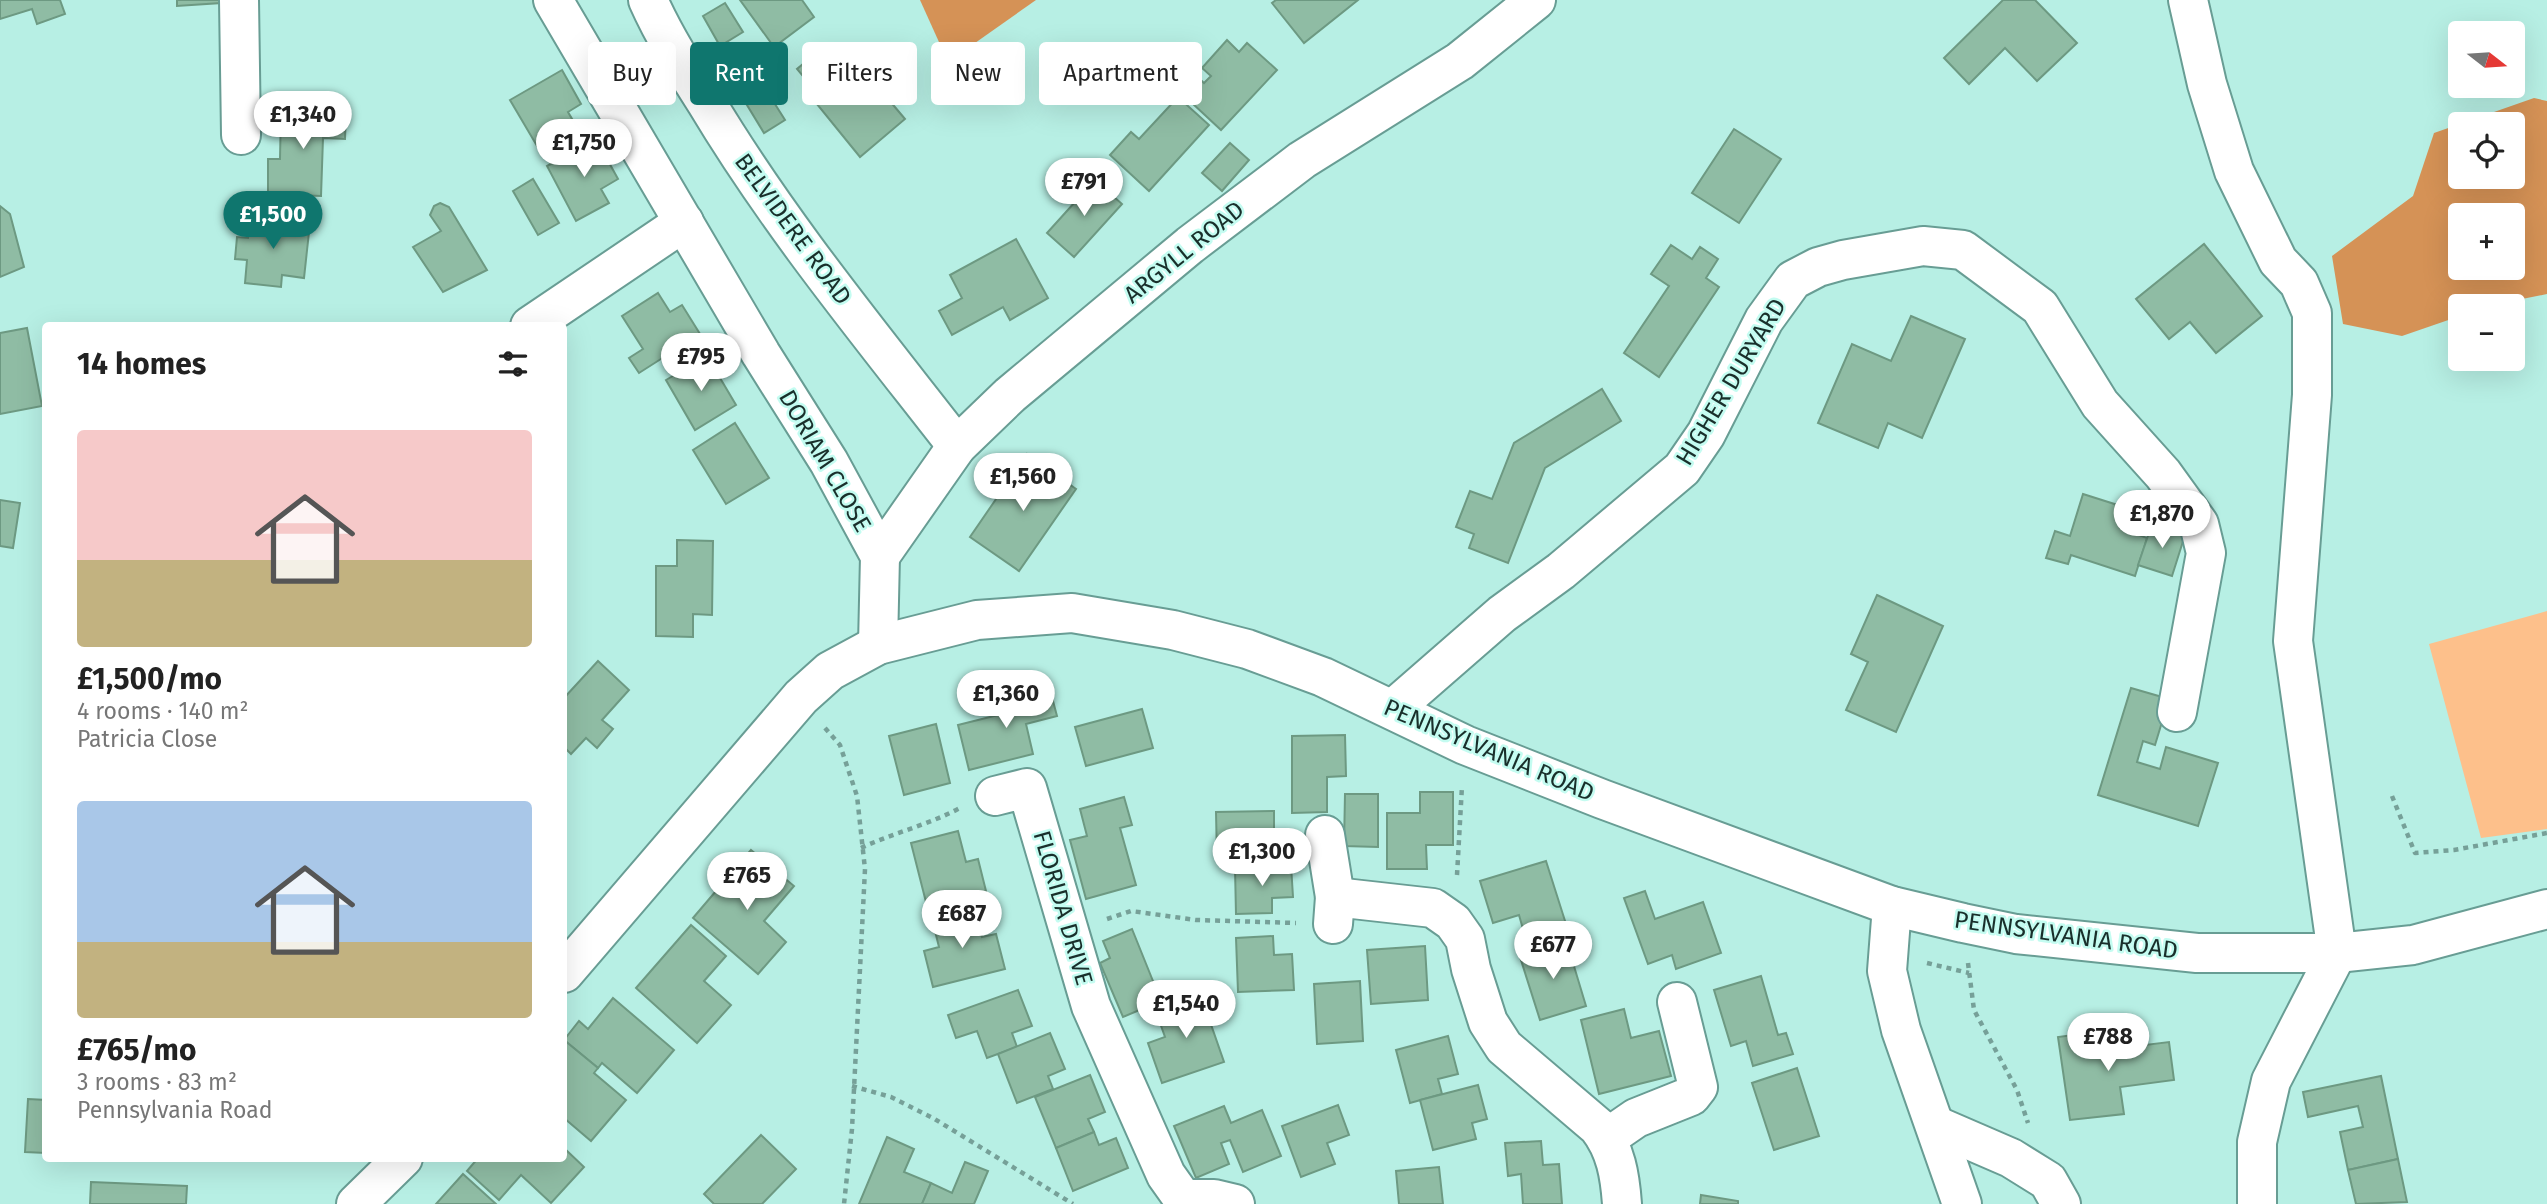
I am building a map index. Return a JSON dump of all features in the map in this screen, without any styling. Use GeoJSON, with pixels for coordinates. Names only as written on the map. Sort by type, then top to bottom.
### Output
{"type":"FeatureCollection","features":[{"type":"Feature","properties":{"kind":"street"},"geometry":{"type":"LineString","coordinates":[[239,0],[240,135]]}},
{"type":"Feature","properties":{"kind":"street","name":"DORIAM CLOSE"},"geometry":{"type":"LineString","coordinates":[[553,0],[828,462],[880,555],[878,645]]}},
{"type":"Feature","properties":{"kind":"street","name":"BELVIDERE ROAD"},"geometry":{"type":"LineString","coordinates":[[648,0],[659,25],[743,164],[805,250],[957,446]]}},
{"type":"Feature","properties":{"kind":"street","name":"ARGYLL ROAD"},"geometry":{"type":"LineString","coordinates":[[880,555],[957,446],[1010,395],[1191,245],[1302,160],[1460,61],[1536,0]]}},
{"type":"Feature","properties":{"kind":"street"},"geometry":{"type":"LineString","coordinates":[[2188,0],[2207,84],[2234,172],[2278,261],[2298,283],[2312,313],[2312,395],[2293,641],[2337,953],[2271,1080],[2257,1142],[2257,1204]]}},
{"type":"Feature","properties":{"kind":"street"},"geometry":{"type":"LineString","coordinates":[[536,322],[684,222]]}},
{"type":"Feature","properties":{"kind":"street","name":"HIGHER DURYARD"},"geometry":{"type":"LineString","coordinates":[[1393,709],[1502,614],[1561,571],[1682,469],[1706,434],[1764,320],[1794,280],[1818,267],[1923,246],[1963,250],[2040,307],[2100,404],[2185,502],[2199,524],[2206,553],[2177,712]]}},
{"type":"Feature","properties":{"kind":"street","name":"PENNSYLVANIA ROAD"},"geometry":{"type":"LineString","coordinates":[[567,970],[801,697],[830,671],[878,645],[977,620],[1072,613],[1173,630],[1247,649],[1323,677],[1465,745],[1892,906],[2016,934],[2197,953],[2337,953],[2413,944],[2547,909]]}},
{"type":"Feature","properties":{"kind":"street","name":"FLORIDA DRIVE"},"geometry":{"type":"LineString","coordinates":[[995,796],[1027,788],[1091,1006],[1166,1175],[1182,1199],[1214,1199],[1235,1204]]}},
{"type":"Feature","properties":{"kind":"street"},"geometry":{"type":"LineString","coordinates":[[1325,835],[1334,910],[1433,908],[1454,922],[1465,939],[1471,970],[1488,1022],[1504,1047],[1598,1127],[1607,1138],[1616,1159],[1622,1204]]}},
{"type":"Feature","properties":{"kind":"street"},"geometry":{"type":"LineString","coordinates":[[1892,906],[1888,971],[1901,1030],[1937,1126],[1962,1204]]}},
{"type":"Feature","properties":{"kind":"street"},"geometry":{"type":"LineString","coordinates":[[1607,1138],[1636,1118],[1691,1096],[1698,1087],[1677,1002]]}},
{"type":"Feature","properties":{"kind":"street"},"geometry":{"type":"LineString","coordinates":[[1937,1126],[2011,1158],[2054,1192]]}},
{"type":"Feature","properties":{"kind":"street"},"geometry":{"type":"LineString","coordinates":[[356,1204],[399,1162]]}},
{"type":"Feature","properties":{"kind":"path"},"geometry":{"type":"LineString","coordinates":[[801,697],[839,745],[857,796],[865,869],[852,1086],[852,1129],[844,1204]]}},
{"type":"Feature","properties":{"kind":"path"},"geometry":{"type":"LineString","coordinates":[[1454,922],[1465,745]]}},
{"type":"Feature","properties":{"kind":"path"},"geometry":{"type":"LineString","coordinates":[[861,848],[894,833],[934,822],[964,806],[995,796]]}},
{"type":"Feature","properties":{"kind":"path"},"geometry":{"type":"LineString","coordinates":[[2392,796],[2415,853],[2454,850],[2547,833]]}},
{"type":"Feature","properties":{"kind":"path"},"geometry":{"type":"LineString","coordinates":[[1070,932],[1131,911],[1196,920],[1334,910]]}},
{"type":"Feature","properties":{"kind":"path"},"geometry":{"type":"LineString","coordinates":[[1963,923],[1974,1010],[2017,1090],[2054,1192]]}},
{"type":"Feature","properties":{"kind":"path"},"geometry":{"type":"LineString","coordinates":[[852,1086],[891,1097],[933,1118],[1073,1204]]}},
{"type":"Feature","properties":{"kind":"shaded area"},"geometry":{"type":"Polygon","coordinates":[[[920,0],[1036,0],[976,42],[939,42],[920,0]]]}},
{"type":"Feature","properties":{"kind":"shaded area"},"geometry":{"type":"Polygon","coordinates":[[[2534,98],[2547,101],[2547,294],[2525,298],[2525,294],[2448,294],[2448,320],[2402,336],[2343,324],[2332,256],[2413,196],[2434,133],[2448,128],[2448,189],[2525,189],[2525,112],[2494,112],[2534,98]]]}},
{"type":"Feature","properties":{"kind":"shaded area"},"geometry":{"type":"Polygon","coordinates":[[[2547,611],[2547,829],[2481,838],[2429,644],[2547,611]]]}},
{"type":"Feature","properties":{"kind":"building"},"geometry":{"type":"Polygon","coordinates":[[[0,0],[60,0],[65,14],[37,24],[32,9],[0,19],[0,0]]]}},
{"type":"Feature","properties":{"kind":"building"},"geometry":{"type":"Polygon","coordinates":[[[177,0],[220,0],[221,3],[177,6],[177,0]]]}},
{"type":"Feature","properties":{"kind":"building"},"geometry":{"type":"Polygon","coordinates":[[[740,0],[802,0],[814,17],[781,42],[770,42],[740,0]]]}},
{"type":"Feature","properties":{"kind":"building"},"geometry":{"type":"Polygon","coordinates":[[[1276,0],[1358,0],[1304,43],[1272,3],[1276,0]]]}},
{"type":"Feature","properties":{"kind":"building"},"geometry":{"type":"Polygon","coordinates":[[[2003,0],[2035,0],[2077,43],[2037,81],[2005,48],[1969,84],[1944,58],[2003,0]]]}},
{"type":"Feature","properties":{"kind":"building"},"geometry":{"type":"Polygon","coordinates":[[[725,3],[743,32],[727,42],[718,42],[703,16],[725,3]]]}},
{"type":"Feature","properties":{"kind":"building"},"geometry":{"type":"Polygon","coordinates":[[[1227,40],[1239,52],[1247,43],[1277,70],[1221,130],[1194,105],[1202,105],[1202,81],[1204,83],[1211,76],[1202,68],[1227,40]]]}},
{"type":"Feature","properties":{"kind":"building"},"geometry":{"type":"Polygon","coordinates":[[[562,70],[581,104],[568,112],[575,124],[537,146],[510,100],[562,70]]]}},
{"type":"Feature","properties":{"kind":"building"},"geometry":{"type":"Polygon","coordinates":[[[747,105],[776,105],[785,120],[764,133],[747,105]]]}},
{"type":"Feature","properties":{"kind":"building"},"geometry":{"type":"Polygon","coordinates":[[[818,105],[893,105],[905,119],[860,157],[818,105]]]}},
{"type":"Feature","properties":{"kind":"building"},"geometry":{"type":"Polygon","coordinates":[[[1171,105],[1187,105],[1209,125],[1149,191],[1110,155],[1131,132],[1139,139],[1171,105]]]}},
{"type":"Feature","properties":{"kind":"building"},"geometry":{"type":"Polygon","coordinates":[[[281,110],[346,112],[345,139],[323,138],[321,196],[268,194],[268,159],[280,159],[281,110]]]}},
{"type":"Feature","properties":{"kind":"building"},"geometry":{"type":"Polygon","coordinates":[[[1734,129],[1781,159],[1739,223],[1692,193],[1734,129]]]}},
{"type":"Feature","properties":{"kind":"building"},"geometry":{"type":"Polygon","coordinates":[[[596,139],[618,179],[601,189],[609,203],[576,221],[547,166],[596,139]]]}},
{"type":"Feature","properties":{"kind":"building"},"geometry":{"type":"Polygon","coordinates":[[[1230,143],[1249,160],[1222,191],[1202,173],[1230,143]]]}},
{"type":"Feature","properties":{"kind":"building"},"geometry":{"type":"Polygon","coordinates":[[[533,179],[559,223],[538,235],[513,191],[533,179]]]}},
{"type":"Feature","properties":{"kind":"building"},"geometry":{"type":"Polygon","coordinates":[[[1095,180],[1122,204],[1074,257],[1047,233],[1095,180]]]}},
{"type":"Feature","properties":{"kind":"building"},"geometry":{"type":"Polygon","coordinates":[[[440,203],[449,207],[487,270],[443,292],[413,247],[441,231],[430,215],[434,206],[440,203]]]}},
{"type":"Feature","properties":{"kind":"building"},"geometry":{"type":"Polygon","coordinates":[[[0,206],[10,214],[24,267],[0,277],[0,206]]]}},
{"type":"Feature","properties":{"kind":"building"},"geometry":{"type":"Polygon","coordinates":[[[267,211],[290,214],[288,230],[309,232],[304,278],[282,275],[281,287],[245,283],[247,260],[235,259],[237,237],[248,238],[249,227],[265,228],[267,211]]]}},
{"type":"Feature","properties":{"kind":"building"},"geometry":{"type":"Polygon","coordinates":[[[1016,239],[1048,298],[1010,320],[1003,307],[952,335],[939,311],[962,298],[950,275],[1016,239]]]}},
{"type":"Feature","properties":{"kind":"building"},"geometry":{"type":"Polygon","coordinates":[[[2204,244],[2262,316],[2216,353],[2190,322],[2169,339],[2136,299],[2204,244]]]}},
{"type":"Feature","properties":{"kind":"building"},"geometry":{"type":"Polygon","coordinates":[[[1671,245],[1692,259],[1700,247],[1718,259],[1706,278],[1719,287],[1659,377],[1624,353],[1669,286],[1651,274],[1671,245]]]}},
{"type":"Feature","properties":{"kind":"building"},"geometry":{"type":"Polygon","coordinates":[[[658,293],[670,312],[682,305],[700,334],[639,373],[629,358],[643,349],[622,316],[658,293]]]}},
{"type":"Feature","properties":{"kind":"building"},"geometry":{"type":"Polygon","coordinates":[[[1911,316],[1965,339],[1922,438],[1888,423],[1878,448],[1818,423],[1852,344],[1891,361],[1911,316]]]}},
{"type":"Feature","properties":{"kind":"building"},"geometry":{"type":"Polygon","coordinates":[[[27,328],[42,406],[0,414],[0,333],[27,328]]]}},
{"type":"Feature","properties":{"kind":"building"},"geometry":{"type":"Polygon","coordinates":[[[707,356],[736,405],[695,430],[666,380],[707,356]]]}},
{"type":"Feature","properties":{"kind":"building"},"geometry":{"type":"Polygon","coordinates":[[[1602,389],[1621,421],[1545,468],[1508,563],[1469,548],[1474,534],[1456,527],[1470,491],[1492,499],[1514,443],[1602,389]]]}},
{"type":"Feature","properties":{"kind":"building"},"geometry":{"type":"Polygon","coordinates":[[[735,423],[769,478],[726,504],[693,450],[735,423]]]}},
{"type":"Feature","properties":{"kind":"building"},"geometry":{"type":"Polygon","coordinates":[[[1027,454],[1076,489],[1019,571],[970,537],[1027,454]]]}},
{"type":"Feature","properties":{"kind":"building"},"geometry":{"type":"Polygon","coordinates":[[[2083,494],[2127,508],[2120,528],[2147,538],[2135,576],[2071,555],[2068,564],[2046,558],[2055,531],[2070,536],[2083,494]]]}},
{"type":"Feature","properties":{"kind":"building"},"geometry":{"type":"Polygon","coordinates":[[[0,500],[20,503],[13,548],[0,546],[0,500]]]}},
{"type":"Feature","properties":{"kind":"building"},"geometry":{"type":"Polygon","coordinates":[[[2152,524],[2185,535],[2172,576],[2138,565],[2152,524]]]}},
{"type":"Feature","properties":{"kind":"building"},"geometry":{"type":"Polygon","coordinates":[[[677,540],[713,541],[712,615],[693,614],[693,637],[656,636],[656,566],[677,566],[677,540]]]}},
{"type":"Feature","properties":{"kind":"building"},"geometry":{"type":"Polygon","coordinates":[[[1877,595],[1943,626],[1896,732],[1846,710],[1868,662],[1851,654],[1877,595]]]}},
{"type":"Feature","properties":{"kind":"building"},"geometry":{"type":"Polygon","coordinates":[[[598,661],[629,690],[602,720],[613,729],[597,748],[586,738],[571,754],[567,750],[567,695],[598,661]]]}},
{"type":"Feature","properties":{"kind":"building"},"geometry":{"type":"Polygon","coordinates":[[[1049,686],[1057,716],[1026,724],[1033,754],[969,770],[958,725],[1014,711],[1010,696],[1049,686]]]}},
{"type":"Feature","properties":{"kind":"building"},"geometry":{"type":"Polygon","coordinates":[[[2131,688],[2169,699],[2155,745],[2143,741],[2137,762],[2160,769],[2166,747],[2218,763],[2198,826],[2098,795],[2131,688]]]}},
{"type":"Feature","properties":{"kind":"building"},"geometry":{"type":"Polygon","coordinates":[[[1142,709],[1153,748],[1086,766],[1075,727],[1142,709]]]}},
{"type":"Feature","properties":{"kind":"building"},"geometry":{"type":"Polygon","coordinates":[[[936,724],[950,783],[904,795],[889,736],[936,724]]]}},
{"type":"Feature","properties":{"kind":"building"},"geometry":{"type":"Polygon","coordinates":[[[1345,735],[1346,776],[1327,777],[1327,812],[1292,813],[1292,736],[1345,735]]]}},
{"type":"Feature","properties":{"kind":"building"},"geometry":{"type":"Polygon","coordinates":[[[1420,792],[1453,792],[1453,845],[1426,845],[1427,869],[1387,869],[1387,813],[1420,813],[1420,792]]]}},
{"type":"Feature","properties":{"kind":"building"},"geometry":{"type":"Polygon","coordinates":[[[1345,794],[1378,794],[1378,847],[1344,846],[1345,794]]]}},
{"type":"Feature","properties":{"kind":"building"},"geometry":{"type":"Polygon","coordinates":[[[1124,797],[1132,825],[1120,828],[1136,885],[1086,899],[1070,840],[1087,836],[1080,809],[1124,797]]]}},
{"type":"Feature","properties":{"kind":"building"},"geometry":{"type":"Polygon","coordinates":[[[1274,811],[1274,848],[1252,848],[1253,859],[1217,859],[1216,812],[1274,811]]]}},
{"type":"Feature","properties":{"kind":"building"},"geometry":{"type":"Polygon","coordinates":[[[958,831],[966,862],[978,859],[986,891],[927,906],[911,843],[958,831]]]}},
{"type":"Feature","properties":{"kind":"building"},"geometry":{"type":"Polygon","coordinates":[[[751,850],[794,886],[764,921],[786,942],[758,974],[693,918],[751,850]]]}},
{"type":"Feature","properties":{"kind":"building"},"geometry":{"type":"Polygon","coordinates":[[[1546,861],[1566,924],[1525,936],[1519,915],[1493,923],[1480,881],[1546,861]]]}},
{"type":"Feature","properties":{"kind":"building"},"geometry":{"type":"Polygon","coordinates":[[[1291,865],[1293,897],[1272,898],[1272,913],[1236,914],[1235,868],[1291,865]]]}},
{"type":"Feature","properties":{"kind":"building"},"geometry":{"type":"Polygon","coordinates":[[[1645,891],[1655,919],[1703,902],[1721,953],[1676,969],[1672,955],[1648,964],[1624,898],[1645,891]]]}},
{"type":"Feature","properties":{"kind":"building"},"geometry":{"type":"Polygon","coordinates":[[[975,908],[982,937],[996,934],[1005,969],[933,987],[924,951],[939,947],[932,919],[975,908]]]}},
{"type":"Feature","properties":{"kind":"building"},"geometry":{"type":"Polygon","coordinates":[[[691,925],[726,956],[704,981],[731,1005],[697,1043],[636,988],[691,925]]]}},
{"type":"Feature","properties":{"kind":"building"},"geometry":{"type":"Polygon","coordinates":[[[1132,929],[1161,1001],[1123,1017],[1100,963],[1110,958],[1103,941],[1132,929]]]}},
{"type":"Feature","properties":{"kind":"building"},"geometry":{"type":"Polygon","coordinates":[[[1273,936],[1274,955],[1292,954],[1294,990],[1238,992],[1236,938],[1273,936]]]}},
{"type":"Feature","properties":{"kind":"building"},"geometry":{"type":"Polygon","coordinates":[[[1567,943],[1586,1006],[1540,1020],[1520,957],[1567,943]]]}},
{"type":"Feature","properties":{"kind":"building"},"geometry":{"type":"Polygon","coordinates":[[[1425,946],[1428,1000],[1371,1004],[1367,950],[1425,946]]]}},
{"type":"Feature","properties":{"kind":"building"},"geometry":{"type":"Polygon","coordinates":[[[1761,976],[1778,1035],[1786,1033],[1793,1054],[1753,1066],[1746,1041],[1731,1046],[1714,990],[1761,976]]]}},
{"type":"Feature","properties":{"kind":"building"},"geometry":{"type":"Polygon","coordinates":[[[1360,981],[1363,1041],[1317,1044],[1314,984],[1360,981]]]}},
{"type":"Feature","properties":{"kind":"building"},"geometry":{"type":"Polygon","coordinates":[[[1018,990],[1032,1026],[1012,1033],[1017,1047],[987,1058],[977,1031],[956,1038],[948,1015],[1018,990]]]}},
{"type":"Feature","properties":{"kind":"building"},"geometry":{"type":"Polygon","coordinates":[[[1199,990],[1224,1062],[1162,1083],[1148,1043],[1165,1037],[1160,1023],[1175,1018],[1169,1001],[1199,990]]]}},
{"type":"Feature","properties":{"kind":"building"},"geometry":{"type":"Polygon","coordinates":[[[613,998],[674,1050],[637,1093],[602,1063],[598,1068],[567,1042],[567,1036],[579,1021],[588,1029],[613,998]]]}},
{"type":"Feature","properties":{"kind":"building"},"geometry":{"type":"Polygon","coordinates":[[[1624,1009],[1631,1038],[1659,1031],[1671,1076],[1599,1094],[1581,1020],[1624,1009]]]}},
{"type":"Feature","properties":{"kind":"building"},"geometry":{"type":"Polygon","coordinates":[[[2103,1031],[2105,1050],[2169,1042],[2174,1080],[2120,1087],[2124,1114],[2070,1120],[2058,1037],[2103,1031]]]}},
{"type":"Feature","properties":{"kind":"building"},"geometry":{"type":"Polygon","coordinates":[[[1050,1033],[1065,1069],[1048,1076],[1053,1089],[1017,1103],[998,1054],[1050,1033]]]}},
{"type":"Feature","properties":{"kind":"building"},"geometry":{"type":"Polygon","coordinates":[[[1448,1036],[1458,1074],[1438,1079],[1442,1094],[1410,1103],[1396,1050],[1448,1036]]]}},
{"type":"Feature","properties":{"kind":"building"},"geometry":{"type":"Polygon","coordinates":[[[567,1042],[598,1068],[594,1073],[626,1100],[591,1141],[567,1121],[567,1042]]]}},
{"type":"Feature","properties":{"kind":"building"},"geometry":{"type":"Polygon","coordinates":[[[1797,1068],[1819,1136],[1774,1150],[1752,1083],[1797,1068]]]}},
{"type":"Feature","properties":{"kind":"building"},"geometry":{"type":"Polygon","coordinates":[[[1090,1075],[1105,1112],[1088,1119],[1094,1132],[1056,1148],[1035,1097],[1090,1075]]]}},
{"type":"Feature","properties":{"kind":"building"},"geometry":{"type":"Polygon","coordinates":[[[2381,1076],[2398,1159],[2348,1170],[2340,1132],[2363,1127],[2358,1106],[2308,1117],[2303,1092],[2381,1076]]]}},
{"type":"Feature","properties":{"kind":"building"},"geometry":{"type":"Polygon","coordinates":[[[1478,1085],[1487,1119],[1472,1123],[1476,1139],[1433,1150],[1420,1100],[1478,1085]]]}},
{"type":"Feature","properties":{"kind":"building"},"geometry":{"type":"Polygon","coordinates":[[[28,1099],[42,1100],[42,1153],[25,1152],[28,1099]]]}},
{"type":"Feature","properties":{"kind":"building"},"geometry":{"type":"Polygon","coordinates":[[[1338,1105],[1349,1135],[1327,1143],[1335,1164],[1301,1177],[1282,1126],[1338,1105]]]}},
{"type":"Feature","properties":{"kind":"building"},"geometry":{"type":"Polygon","coordinates":[[[1224,1106],[1231,1123],[1262,1110],[1281,1156],[1243,1172],[1230,1140],[1221,1143],[1229,1164],[1196,1178],[1174,1126],[1224,1106]]]}},
{"type":"Feature","properties":{"kind":"building"},"geometry":{"type":"Polygon","coordinates":[[[1094,1132],[1099,1145],[1116,1138],[1128,1168],[1073,1191],[1056,1148],[1094,1132]]]}},
{"type":"Feature","properties":{"kind":"building"},"geometry":{"type":"Polygon","coordinates":[[[761,1135],[796,1169],[762,1204],[714,1204],[704,1194],[761,1135]]]}},
{"type":"Feature","properties":{"kind":"building"},"geometry":{"type":"Polygon","coordinates":[[[887,1137],[914,1149],[904,1172],[931,1183],[922,1204],[859,1204],[887,1137]]]}},
{"type":"Feature","properties":{"kind":"building"},"geometry":{"type":"Polygon","coordinates":[[[1541,1141],[1543,1165],[1559,1164],[1562,1204],[1523,1204],[1521,1174],[1508,1176],[1505,1143],[1541,1141]]]}},
{"type":"Feature","properties":{"kind":"building"},"geometry":{"type":"Polygon","coordinates":[[[567,1151],[584,1167],[551,1203],[521,1175],[499,1200],[467,1171],[475,1162],[567,1162],[567,1151]]]}},
{"type":"Feature","properties":{"kind":"building"},"geometry":{"type":"Polygon","coordinates":[[[2398,1159],[2407,1202],[2356,1204],[2348,1170],[2398,1159]]]}},
{"type":"Feature","properties":{"kind":"building"},"geometry":{"type":"Polygon","coordinates":[[[965,1162],[988,1171],[974,1204],[922,1204],[931,1183],[952,1193],[965,1162]]]}},
{"type":"Feature","properties":{"kind":"building"},"geometry":{"type":"Polygon","coordinates":[[[1439,1167],[1443,1204],[1399,1204],[1396,1171],[1439,1167]]]}},
{"type":"Feature","properties":{"kind":"building"},"geometry":{"type":"Polygon","coordinates":[[[463,1174],[496,1204],[436,1204],[463,1174]]]}},
{"type":"Feature","properties":{"kind":"building"},"geometry":{"type":"Polygon","coordinates":[[[91,1182],[187,1186],[186,1204],[90,1204],[91,1182]]]}},
{"type":"Feature","properties":{"kind":"building"},"geometry":{"type":"Polygon","coordinates":[[[1701,1195],[1738,1201],[1738,1204],[1700,1204],[1701,1195]]]}}]}
